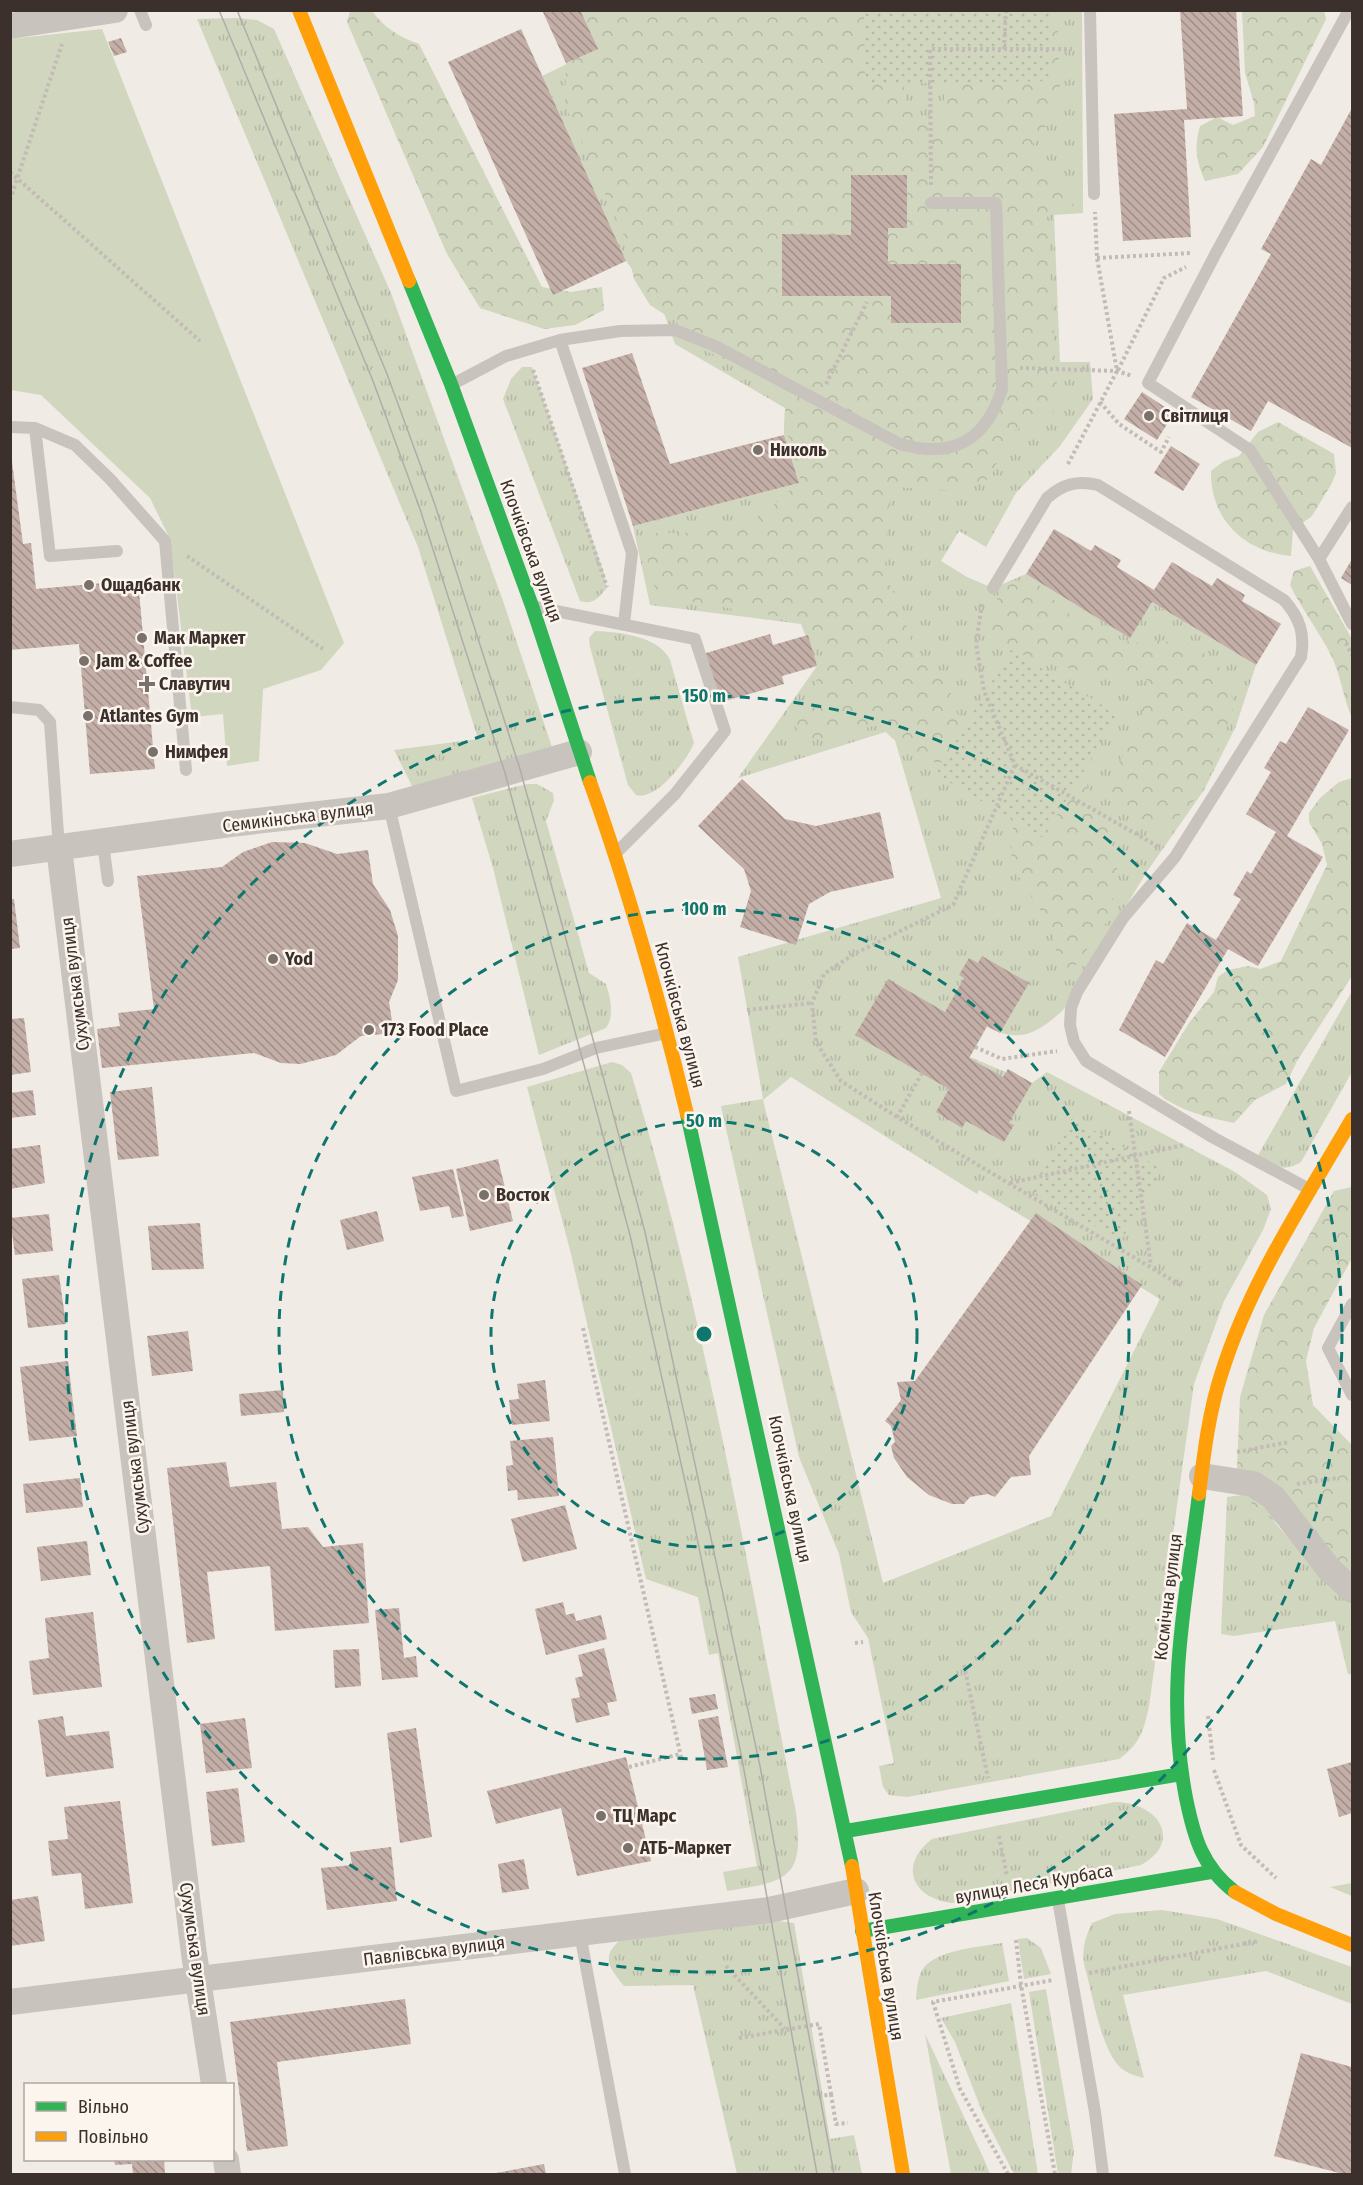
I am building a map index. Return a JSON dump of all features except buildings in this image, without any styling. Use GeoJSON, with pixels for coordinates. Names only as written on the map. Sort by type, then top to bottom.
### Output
{"type":"FeatureCollection","features":[{"type":"Feature","properties":{"kind":"main road","name":"Клочківська вулиця"},"geometry":{"type":"LineString","coordinates":[[301,14],[452,384],[532,606],[579,753],[616,854],[656,987],[702,1176],[846,1832],[903,2175]]}},
{"type":"Feature","properties":{"kind":"main road","name":"Космічна вулиця"},"geometry":{"type":"LineString","coordinates":[[1181,1774],[1175,1711],[1179,1647],[1202,1476],[1221,1372],[1253,1296],[1311,1191],[1348,1138],[1353,1119]]}},
{"type":"Feature","properties":{"kind":"main road"},"geometry":{"type":"LineString","coordinates":[[846,1832],[1181,1774],[1194,1839],[1211,1872],[1264,1908],[1353,1945]]}},
{"type":"Feature","properties":{"kind":"main road","name":"вулиця Леся Курбаса"},"geometry":{"type":"LineString","coordinates":[[862,1931],[1211,1872]]}},
{"type":"Feature","properties":{"kind":"street"},"geometry":{"type":"LineString","coordinates":[[10,26],[115,10]]}},
{"type":"Feature","properties":{"kind":"street","name":"Семикінська вулиця"},"geometry":{"type":"LineString","coordinates":[[10,854],[231,824],[389,806],[579,753]]}},
{"type":"Feature","properties":{"kind":"street","name":"Сухумська вулиця"},"geometry":{"type":"LineString","coordinates":[[59,848],[198,1980],[214,2083]]}},
{"type":"Feature","properties":{"kind":"street"},"geometry":{"type":"LineString","coordinates":[[1202,1476],[1252,1484],[1273,1497],[1329,1569],[1353,1590]]}},
{"type":"Feature","properties":{"kind":"street","name":"Павлівська вулиця"},"geometry":{"type":"LineString","coordinates":[[10,2002],[769,1910],[856,1891]]}},
{"type":"Feature","properties":{"kind":"lane"},"geometry":{"type":"LineString","coordinates":[[140,10],[146,24]]}},
{"type":"Feature","properties":{"kind":"lane"},"geometry":{"type":"LineString","coordinates":[[301,14],[317,10]]}},
{"type":"Feature","properties":{"kind":"lane"},"geometry":{"type":"LineString","coordinates":[[1090,10],[1094,194]]}},
{"type":"Feature","properties":{"kind":"lane"},"geometry":{"type":"LineString","coordinates":[[1349,10],[1217,251],[1148,383],[1250,450],[1319,559],[1353,624]]}},
{"type":"Feature","properties":{"kind":"lane"},"geometry":{"type":"LineString","coordinates":[[452,384],[506,356],[560,340],[620,331],[675,330],[715,346],[900,444],[922,450],[944,450],[965,442],[983,429],[995,411],[1002,389],[996,203],[931,203]]}},
{"type":"Feature","properties":{"kind":"lane"},"geometry":{"type":"LineString","coordinates":[[560,340],[632,553],[622,624]]}},
{"type":"Feature","properties":{"kind":"lane"},"geometry":{"type":"LineString","coordinates":[[10,427],[35,428],[75,445],[110,479],[165,541],[186,770]]}},
{"type":"Feature","properties":{"kind":"lane"},"geometry":{"type":"LineString","coordinates":[[35,428],[50,556],[117,550]]}},
{"type":"Feature","properties":{"kind":"lane"},"geometry":{"type":"LineString","coordinates":[[993,588],[1047,498],[1058,489],[1071,483],[1085,482],[1098,485],[1284,600],[1295,612],[1302,626],[1304,642],[1301,657],[1175,856],[1123,918],[1077,992],[1071,1008],[1070,1025],[1078,1048],[1086,1061],[1214,1138],[1311,1191]]}},
{"type":"Feature","properties":{"kind":"lane"},"geometry":{"type":"LineString","coordinates":[[1319,559],[1353,507]]}},
{"type":"Feature","properties":{"kind":"lane"},"geometry":{"type":"LineString","coordinates":[[532,606],[695,639],[725,731],[675,794],[616,854]]}},
{"type":"Feature","properties":{"kind":"lane"},"geometry":{"type":"LineString","coordinates":[[10,707],[39,710],[50,722],[59,848]]}},
{"type":"Feature","properties":{"kind":"lane"},"geometry":{"type":"LineString","coordinates":[[389,806],[456,1091],[543,1069],[596,1048],[667,1033]]}},
{"type":"Feature","properties":{"kind":"lane"},"geometry":{"type":"LineString","coordinates":[[103,843],[108,881]]}},
{"type":"Feature","properties":{"kind":"lane"},"geometry":{"type":"LineString","coordinates":[[1353,1304],[1328,1348],[1353,1395]]}},
{"type":"Feature","properties":{"kind":"lane"},"geometry":{"type":"LineString","coordinates":[[1057,1898],[1095,2112],[1102,2175]]}},
{"type":"Feature","properties":{"kind":"lane"},"geometry":{"type":"LineString","coordinates":[[580,1934],[626,2175]]}},
{"type":"Feature","properties":{"kind":"path"},"geometry":{"type":"LineString","coordinates":[[1004,49],[1006,10]]}},
{"type":"Feature","properties":{"kind":"path"},"geometry":{"type":"LineString","coordinates":[[10,200],[72,15]]}},
{"type":"Feature","properties":{"kind":"path"},"geometry":{"type":"LineString","coordinates":[[931,203],[930,49],[1079,49]]}},
{"type":"Feature","properties":{"kind":"path"},"geometry":{"type":"LineString","coordinates":[[10,172],[200,341]]}},
{"type":"Feature","properties":{"kind":"path"},"geometry":{"type":"LineString","coordinates":[[1094,194],[1097,258],[1117,371]]}},
{"type":"Feature","properties":{"kind":"path"},"geometry":{"type":"LineString","coordinates":[[1097,258],[1217,251]]}},
{"type":"Feature","properties":{"kind":"path"},"geometry":{"type":"LineString","coordinates":[[1047,498],[1117,371],[1164,278],[1217,251]]}},
{"type":"Feature","properties":{"kind":"path"},"geometry":{"type":"LineString","coordinates":[[817,400],[867,302]]}},
{"type":"Feature","properties":{"kind":"path"},"geometry":{"type":"LineString","coordinates":[[506,356],[532,368],[622,624]]}},
{"type":"Feature","properties":{"kind":"path"},"geometry":{"type":"LineString","coordinates":[[1001,367],[1117,371]]}},
{"type":"Feature","properties":{"kind":"path"},"geometry":{"type":"LineString","coordinates":[[1100,402],[1119,424],[1161,452],[1169,437]]}},
{"type":"Feature","properties":{"kind":"path"},"geometry":{"type":"LineString","coordinates":[[165,541],[322,649]]}},
{"type":"Feature","properties":{"kind":"path"},"geometry":{"type":"LineString","coordinates":[[993,588],[981,606],[976,644],[984,692],[1015,765],[1175,856]]}},
{"type":"Feature","properties":{"kind":"path"},"geometry":{"type":"LineString","coordinates":[[1015,765],[953,905],[854,954],[824,974],[812,1003],[816,1042],[841,1081],[897,1117],[1184,1287]]}},
{"type":"Feature","properties":{"kind":"path"},"geometry":{"type":"LineString","coordinates":[[747,1010],[812,1003]]}},
{"type":"Feature","properties":{"kind":"path"},"geometry":{"type":"LineString","coordinates":[[975,1047],[1002,1059],[1078,1048]]}},
{"type":"Feature","properties":{"kind":"path"},"geometry":{"type":"LineString","coordinates":[[897,1117],[922,1073]]}},
{"type":"Feature","properties":{"kind":"path"},"geometry":{"type":"LineString","coordinates":[[1125,1086],[1137,1156],[1151,1267]]}},
{"type":"Feature","properties":{"kind":"path"},"geometry":{"type":"LineString","coordinates":[[1010,1183],[1214,1138]]}},
{"type":"Feature","properties":{"kind":"path"},"geometry":{"type":"LineString","coordinates":[[584,1328],[682,1761]]}},
{"type":"Feature","properties":{"kind":"path"},"geometry":{"type":"LineString","coordinates":[[1227,1454],[1289,1442]]}},
{"type":"Feature","properties":{"kind":"path"},"geometry":{"type":"LineString","coordinates":[[855,1643],[863,1642]]}},
{"type":"Feature","properties":{"kind":"path"},"geometry":{"type":"LineString","coordinates":[[964,1665],[989,1783]]}},
{"type":"Feature","properties":{"kind":"path"},"geometry":{"type":"LineString","coordinates":[[1208,1715],[1214,1770],[1241,1845],[1278,1881]]}},
{"type":"Feature","properties":{"kind":"path"},"geometry":{"type":"LineString","coordinates":[[629,1767],[680,1754]]}},
{"type":"Feature","properties":{"kind":"path"},"geometry":{"type":"LineString","coordinates":[[997,1827],[1008,1881]]}},
{"type":"Feature","properties":{"kind":"path"},"geometry":{"type":"LineString","coordinates":[[1016,1940],[1021,1985],[1055,2175]]}},
{"type":"Feature","properties":{"kind":"path"},"geometry":{"type":"LineString","coordinates":[[1008,2175],[960,2089],[933,2002],[1262,1941]]}},
{"type":"Feature","properties":{"kind":"path"},"geometry":{"type":"LineString","coordinates":[[726,1966],[785,2029]]}},
{"type":"Feature","properties":{"kind":"path"},"geometry":{"type":"LineString","coordinates":[[739,2038],[819,2024],[836,2124],[848,2123]]}},
{"type":"Feature","properties":{"kind":"path"},"geometry":{"type":"LineString","coordinates":[[819,2097],[831,2094]]}},
{"type":"Feature","properties":{"kind":"green space"},"geometry":{"type":"Polygon","coordinates":[[[350,11],[372,11],[393,31],[419,44],[542,287],[571,292],[602,287],[604,310],[575,325],[544,329],[480,308],[447,254],[347,22],[350,11]]]}},
{"type":"Feature","properties":{"kind":"green space"},"geometry":{"type":"Polygon","coordinates":[[[580,11],[1082,11],[1083,213],[1054,215],[1060,362],[1090,362],[1093,399],[1060,446],[1016,493],[986,547],[959,531],[941,561],[967,577],[993,588],[1026,574],[1129,637],[1152,602],[1256,665],[1236,726],[1204,790],[1146,873],[1063,1010],[1045,1025],[1028,1034],[1009,1035],[987,1027],[970,1057],[1032,1083],[1047,1072],[1235,1172],[1267,1195],[1271,1209],[1263,1230],[1224,1301],[1194,1384],[1149,1706],[1140,1736],[1132,1748],[1119,1759],[907,1797],[889,1795],[883,1787],[879,1766],[894,1763],[868,1638],[851,1612],[839,1554],[799,1457],[721,1106],[763,1099],[738,957],[941,898],[892,730],[738,778],[817,666],[801,624],[650,605],[633,526],[799,483],[784,435],[785,408],[675,344],[664,313],[626,261],[542,76],[598,49],[580,11]],[[791,1077],[763,1100],[883,1583],[1051,1516],[1160,1299],[979,1190],[977,1194],[791,1077]]]}},
{"type":"Feature","properties":{"kind":"green space"},"geometry":{"type":"Polygon","coordinates":[[[580,11],[885,11],[903,71],[905,100],[919,118],[942,125],[943,67],[938,38],[929,11],[1057,11],[1060,90],[1043,132],[1030,148],[1043,173],[1083,199],[1047,217],[1058,405],[1050,416],[1011,432],[990,478],[964,491],[893,487],[887,515],[885,574],[901,609],[914,650],[950,679],[952,700],[958,715],[987,739],[960,759],[944,763],[933,762],[913,754],[878,725],[804,742],[795,726],[806,700],[830,659],[809,640],[800,620],[662,597],[648,576],[647,541],[655,533],[682,533],[752,524],[797,484],[802,473],[796,447],[784,431],[786,393],[770,381],[704,350],[675,321],[650,305],[634,279],[625,238],[565,105],[566,63],[592,51],[580,11]]]}},
{"type":"Feature","properties":{"kind":"green space"},"geometry":{"type":"Polygon","coordinates":[[[864,11],[1049,11],[1050,81],[865,84],[864,11]]]}},
{"type":"Feature","properties":{"kind":"green space"},"geometry":{"type":"Polygon","coordinates":[[[1242,11],[1324,11],[1326,19],[1263,147],[1238,174],[1205,181],[1197,154],[1200,126],[1217,117],[1233,125],[1255,116],[1254,103],[1245,73],[1242,11]]]}},
{"type":"Feature","properties":{"kind":"green space"},"geometry":{"type":"Polygon","coordinates":[[[197,19],[257,20],[274,29],[391,293],[502,598],[556,759],[418,798],[394,750],[478,739],[418,547],[197,19]]]}},
{"type":"Feature","properties":{"kind":"green space"},"geometry":{"type":"Polygon","coordinates":[[[102,29],[344,643],[321,670],[263,689],[259,761],[227,766],[223,714],[192,717],[170,539],[150,498],[41,395],[11,390],[10,39],[102,29]]]}},
{"type":"Feature","properties":{"kind":"green space"},"geometry":{"type":"Polygon","coordinates":[[[522,367],[532,367],[604,573],[607,588],[592,601],[580,601],[503,399],[511,379],[522,367]]]}},
{"type":"Feature","properties":{"kind":"green space"},"geometry":{"type":"Polygon","coordinates":[[[1278,422],[1334,454],[1336,473],[1312,516],[1293,530],[1291,556],[1259,548],[1233,530],[1223,518],[1216,504],[1212,488],[1211,471],[1224,461],[1239,456],[1258,432],[1278,422]]]}},
{"type":"Feature","properties":{"kind":"green space"},"geometry":{"type":"Polygon","coordinates":[[[1310,566],[1352,639],[1352,718],[1331,655],[1290,585],[1294,571],[1310,566]]]}},
{"type":"Feature","properties":{"kind":"green space"},"geometry":{"type":"Polygon","coordinates":[[[1011,580],[1040,586],[1066,612],[1110,637],[1134,643],[1162,640],[1173,644],[1189,643],[1208,656],[1230,678],[1233,710],[1204,790],[1175,820],[1153,824],[1114,809],[1111,796],[1110,785],[1114,770],[1140,722],[1147,676],[1143,680],[1089,674],[992,646],[993,610],[1000,593],[1011,580]]]}},
{"type":"Feature","properties":{"kind":"green space"},"geometry":{"type":"Polygon","coordinates":[[[595,631],[626,634],[648,641],[657,645],[670,660],[694,743],[670,778],[653,792],[644,795],[636,795],[628,785],[590,647],[589,638],[595,631]]]}},
{"type":"Feature","properties":{"kind":"green space"},"geometry":{"type":"Polygon","coordinates":[[[1011,650],[1118,715],[1043,838],[936,774],[1011,650]]]}},
{"type":"Feature","properties":{"kind":"green space"},"geometry":{"type":"Polygon","coordinates":[[[1042,766],[1085,781],[1115,840],[1118,864],[1113,888],[1113,913],[1076,965],[1058,972],[1057,953],[1049,925],[1020,879],[1013,864],[1011,850],[1020,796],[1042,766]]]}},
{"type":"Feature","properties":{"kind":"green space"},"geometry":{"type":"Polygon","coordinates":[[[1352,778],[1352,976],[1297,1061],[1286,1084],[1255,1100],[1234,1123],[1195,1113],[1167,1100],[1159,1094],[1159,1072],[1189,1023],[1214,992],[1218,977],[1228,970],[1248,966],[1260,969],[1281,961],[1327,865],[1322,844],[1309,822],[1309,813],[1320,798],[1339,782],[1352,778]]]}},
{"type":"Feature","properties":{"kind":"green space"},"geometry":{"type":"Polygon","coordinates":[[[527,784],[537,784],[553,793],[554,800],[546,821],[589,973],[606,984],[611,1006],[609,1023],[606,1028],[539,1055],[493,868],[472,798],[527,784]]]}},
{"type":"Feature","properties":{"kind":"green space"},"geometry":{"type":"Polygon","coordinates":[[[1352,991],[1352,1072],[1301,1162],[1284,1168],[1257,1157],[1352,991]]]}},
{"type":"Feature","properties":{"kind":"green space"},"geometry":{"type":"Polygon","coordinates":[[[612,1062],[622,1065],[631,1073],[681,1256],[723,1441],[796,1813],[797,1852],[794,1864],[787,1873],[777,1880],[764,1884],[727,1891],[723,1872],[757,1866],[718,1653],[709,1655],[698,1597],[646,1579],[571,1254],[527,1087],[612,1062]]]}},
{"type":"Feature","properties":{"kind":"green space"},"geometry":{"type":"Polygon","coordinates":[[[1072,1118],[1162,1169],[1121,1241],[1031,1190],[1072,1118]]]}},
{"type":"Feature","properties":{"kind":"green space"},"geometry":{"type":"Polygon","coordinates":[[[1352,1187],[1352,1258],[1314,1328],[1306,1361],[1313,1405],[1352,1445],[1352,1576],[1292,1535],[1236,1491],[1240,1397],[1264,1315],[1334,1191],[1352,1187]]]}},
{"type":"Feature","properties":{"kind":"green space"},"geometry":{"type":"Polygon","coordinates":[[[1250,1494],[1320,1574],[1352,1603],[1352,1674],[1348,1674],[1335,1621],[1234,1636],[1221,1634],[1227,1497],[1250,1494]]]}},
{"type":"Feature","properties":{"kind":"green space"},"geometry":{"type":"Polygon","coordinates":[[[1115,1802],[1143,1808],[1160,1824],[1163,1835],[1161,1845],[1154,1855],[1141,1865],[952,1903],[927,1895],[914,1879],[915,1859],[921,1849],[932,1839],[1115,1802]]]}},
{"type":"Feature","properties":{"kind":"green space"},"geometry":{"type":"Polygon","coordinates":[[[1352,1883],[1352,1896],[1330,1887],[1352,1883]]]}},
{"type":"Feature","properties":{"kind":"green space"},"geometry":{"type":"Polygon","coordinates":[[[1162,1910],[1217,1919],[1352,1967],[1352,2004],[1266,1971],[1123,1995],[1144,2078],[1127,2072],[1112,2057],[1097,2018],[1084,1964],[1085,1943],[1092,1923],[1115,1914],[1162,1910]]]}},
{"type":"Feature","properties":{"kind":"green space"},"geometry":{"type":"Polygon","coordinates":[[[762,1919],[794,1923],[830,2139],[854,2135],[862,2174],[737,2174],[693,1985],[624,1986],[609,1963],[610,1952],[620,1940],[762,1919]]]}},
{"type":"Feature","properties":{"kind":"green space"},"geometry":{"type":"Polygon","coordinates":[[[1027,1938],[1041,1948],[1051,1974],[1024,1979],[1018,1939],[1027,1938]]]}},
{"type":"Feature","properties":{"kind":"green space"},"geometry":{"type":"Polygon","coordinates":[[[1002,1943],[1009,1981],[916,2000],[921,1973],[933,1960],[962,1950],[1002,1943]]]}},
{"type":"Feature","properties":{"kind":"green space"},"geometry":{"type":"Polygon","coordinates":[[[1046,1989],[1074,2151],[1071,2174],[1058,2174],[1029,1992],[1046,1989]]]}},
{"type":"Feature","properties":{"kind":"green space"},"geometry":{"type":"Polygon","coordinates":[[[1011,2003],[1038,2174],[1014,2174],[983,2114],[955,2042],[941,2018],[1011,2003]]]}},
{"type":"Feature","properties":{"kind":"green space"},"geometry":{"type":"Polygon","coordinates":[[[925,2034],[983,2157],[990,2174],[951,2174],[925,2034]]]}},
{"type":"Feature","properties":{"kind":"tram line"},"geometry":{"type":"LineString","coordinates":[[219,10],[373,381],[420,509],[505,773],[630,1235],[692,1513],[742,1759],[817,2174]]}},
{"type":"Feature","properties":{"kind":"tram line"},"geometry":{"type":"LineString","coordinates":[[237,10],[387,374],[434,502],[520,769],[645,1232],[760,1766],[834,2174]]}},
{"type":"Feature","properties":{"kind":"traffic: fast"},"geometry":{"type":"LineString","coordinates":[[409,281],[451,384],[532,606],[590,782]]}},
{"type":"Feature","properties":{"kind":"traffic: fast"},"geometry":{"type":"LineString","coordinates":[[687,1114],[852,1866]]}},
{"type":"Feature","properties":{"kind":"traffic: fast"},"geometry":{"type":"LineString","coordinates":[[1199,1494],[1177,1682],[1180,1758],[1186,1798],[1196,1838],[1207,1862],[1235,1892]]}},
{"type":"Feature","properties":{"kind":"traffic: fast"},"geometry":{"type":"LineString","coordinates":[[846,1831],[1181,1774]]}},
{"type":"Feature","properties":{"kind":"traffic: fast"},"geometry":{"type":"LineString","coordinates":[[862,1931],[1211,1872]]}},
{"type":"Feature","properties":{"kind":"traffic: slow"},"geometry":{"type":"LineString","coordinates":[[299,10],[409,281]]}},
{"type":"Feature","properties":{"kind":"traffic: slow"},"geometry":{"type":"LineString","coordinates":[[590,782],[643,947],[687,1114]]}},
{"type":"Feature","properties":{"kind":"traffic: slow"},"geometry":{"type":"LineString","coordinates":[[1199,1494],[1210,1417],[1234,1339],[1280,1242],[1352,1119]]}},
{"type":"Feature","properties":{"kind":"traffic: slow"},"geometry":{"type":"LineString","coordinates":[[852,1866],[903,2174]]}},
{"type":"Feature","properties":{"kind":"traffic: slow"},"geometry":{"type":"LineString","coordinates":[[1235,1892],[1276,1914],[1352,1945]]}},
{"type":"Feature","properties":{"kind":"place","name":"Світлиця"},"geometry":{"type":"Point","coordinates":[1149,416]}},
{"type":"Feature","properties":{"kind":"place","name":"Николь"},"geometry":{"type":"Point","coordinates":[758,450]}},
{"type":"Feature","properties":{"kind":"place","name":"Ощадбанк"},"geometry":{"type":"Point","coordinates":[89,585]}},
{"type":"Feature","properties":{"kind":"place","name":"Мак Маркет"},"geometry":{"type":"Point","coordinates":[142,638]}},
{"type":"Feature","properties":{"kind":"place","name":"Jam & Coffee"},"geometry":{"type":"Point","coordinates":[84,661]}},
{"type":"Feature","properties":{"kind":"place","name":"Славутич"},"geometry":{"type":"Point","coordinates":[147,684]}},
{"type":"Feature","properties":{"kind":"place","name":"Atlantes Gym"},"geometry":{"type":"Point","coordinates":[88,716]}},
{"type":"Feature","properties":{"kind":"place","name":"Нимфея"},"geometry":{"type":"Point","coordinates":[153,752]}},
{"type":"Feature","properties":{"kind":"place","name":"Yod"},"geometry":{"type":"Point","coordinates":[273,959]}},
{"type":"Feature","properties":{"kind":"place","name":"173 Food Place"},"geometry":{"type":"Point","coordinates":[369,1030]}},
{"type":"Feature","properties":{"kind":"place","name":"Восток"},"geometry":{"type":"Point","coordinates":[484,1195]}},
{"type":"Feature","properties":{"kind":"place","name":"ТЦ Марс"},"geometry":{"type":"Point","coordinates":[601,1816]}},
{"type":"Feature","properties":{"kind":"place","name":"АТБ-Маркет"},"geometry":{"type":"Point","coordinates":[628,1848]}}]}
